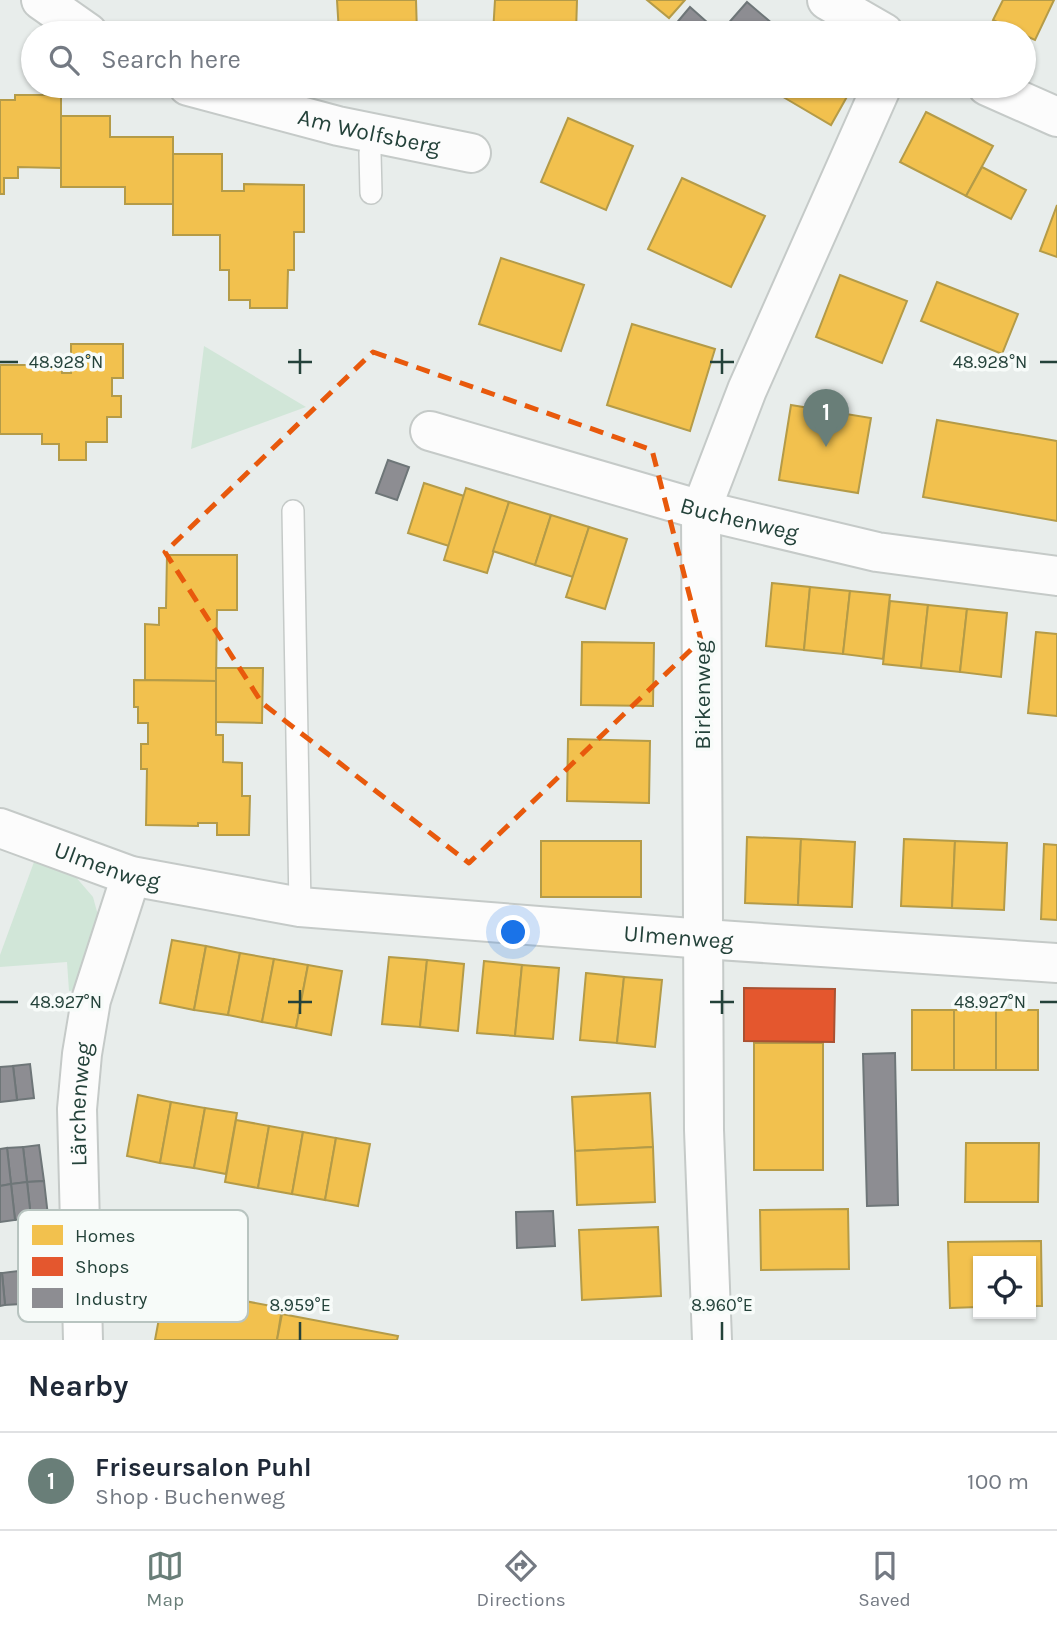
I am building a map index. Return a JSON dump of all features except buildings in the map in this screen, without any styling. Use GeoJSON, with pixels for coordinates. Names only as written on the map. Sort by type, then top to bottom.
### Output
{"type":"FeatureCollection","features":[{"type":"Feature","properties":{"kind":"street"},"geometry":{"type":"LineString","coordinates":[[41,0],[71,21]]}},
{"type":"Feature","properties":{"kind":"street"},"geometry":{"type":"LineString","coordinates":[[827,0],[863,21]]}},
{"type":"Feature","properties":{"kind":"street","name":"Am Wolfsberg"},"geometry":{"type":"LineString","coordinates":[[233,98],[338,126],[471,153]]}},
{"type":"Feature","properties":{"kind":"street","name":"Birkenweg"},"geometry":{"type":"LineString","coordinates":[[712,1340],[704,1130],[701,510],[747,390],[876,98]]}},
{"type":"Feature","properties":{"kind":"street"},"geometry":{"type":"LineString","coordinates":[[1014,98],[1057,117]]}},
{"type":"Feature","properties":{"kind":"street","name":"Buchenweg"},"geometry":{"type":"LineString","coordinates":[[430,431],[701,510],[877,552],[1057,576]]}},
{"type":"Feature","properties":{"kind":"street","name":"Ulmenweg"},"geometry":{"type":"LineString","coordinates":[[0,828],[131,876],[300,907],[704,939],[1057,963]]}},
{"type":"Feature","properties":{"kind":"street","name":"Lärchenweg"},"geometry":{"type":"LineString","coordinates":[[80,1210],[77,1110],[82,1054],[91,1000],[131,876]]}},
{"type":"Feature","properties":{"kind":"street","name":"Lärchenweg"},"geometry":{"type":"LineString","coordinates":[[83,1322],[83,1340]]}},
{"type":"Feature","properties":{"kind":"lane"},"geometry":{"type":"LineString","coordinates":[[371,193],[370,153],[375,134]]}},
{"type":"Feature","properties":{"kind":"lane"},"geometry":{"type":"LineString","coordinates":[[293,511],[300,907]]}},
{"type":"Feature","properties":{"kind":"highlighted area"},"geometry":{"type":"Polygon","coordinates":[[[373,352],[652,450],[701,640],[469,863],[262,703],[165,552],[373,352]]]}},
{"type":"Feature","properties":{"kind":"green space"},"geometry":{"type":"Polygon","coordinates":[[[204,346],[306,407],[191,449],[204,346]]]}},
{"type":"Feature","properties":{"kind":"green space"},"geometry":{"type":"Polygon","coordinates":[[[34,862],[74,875],[93,897],[99,919],[82,989],[69,991],[67,962],[0,967],[0,955],[34,862]]]}},
{"type":"Feature","properties":{"kind":"place","name":"Friseursalon Puhl"},"geometry":{"type":"Point","coordinates":[826,447]}}]}
